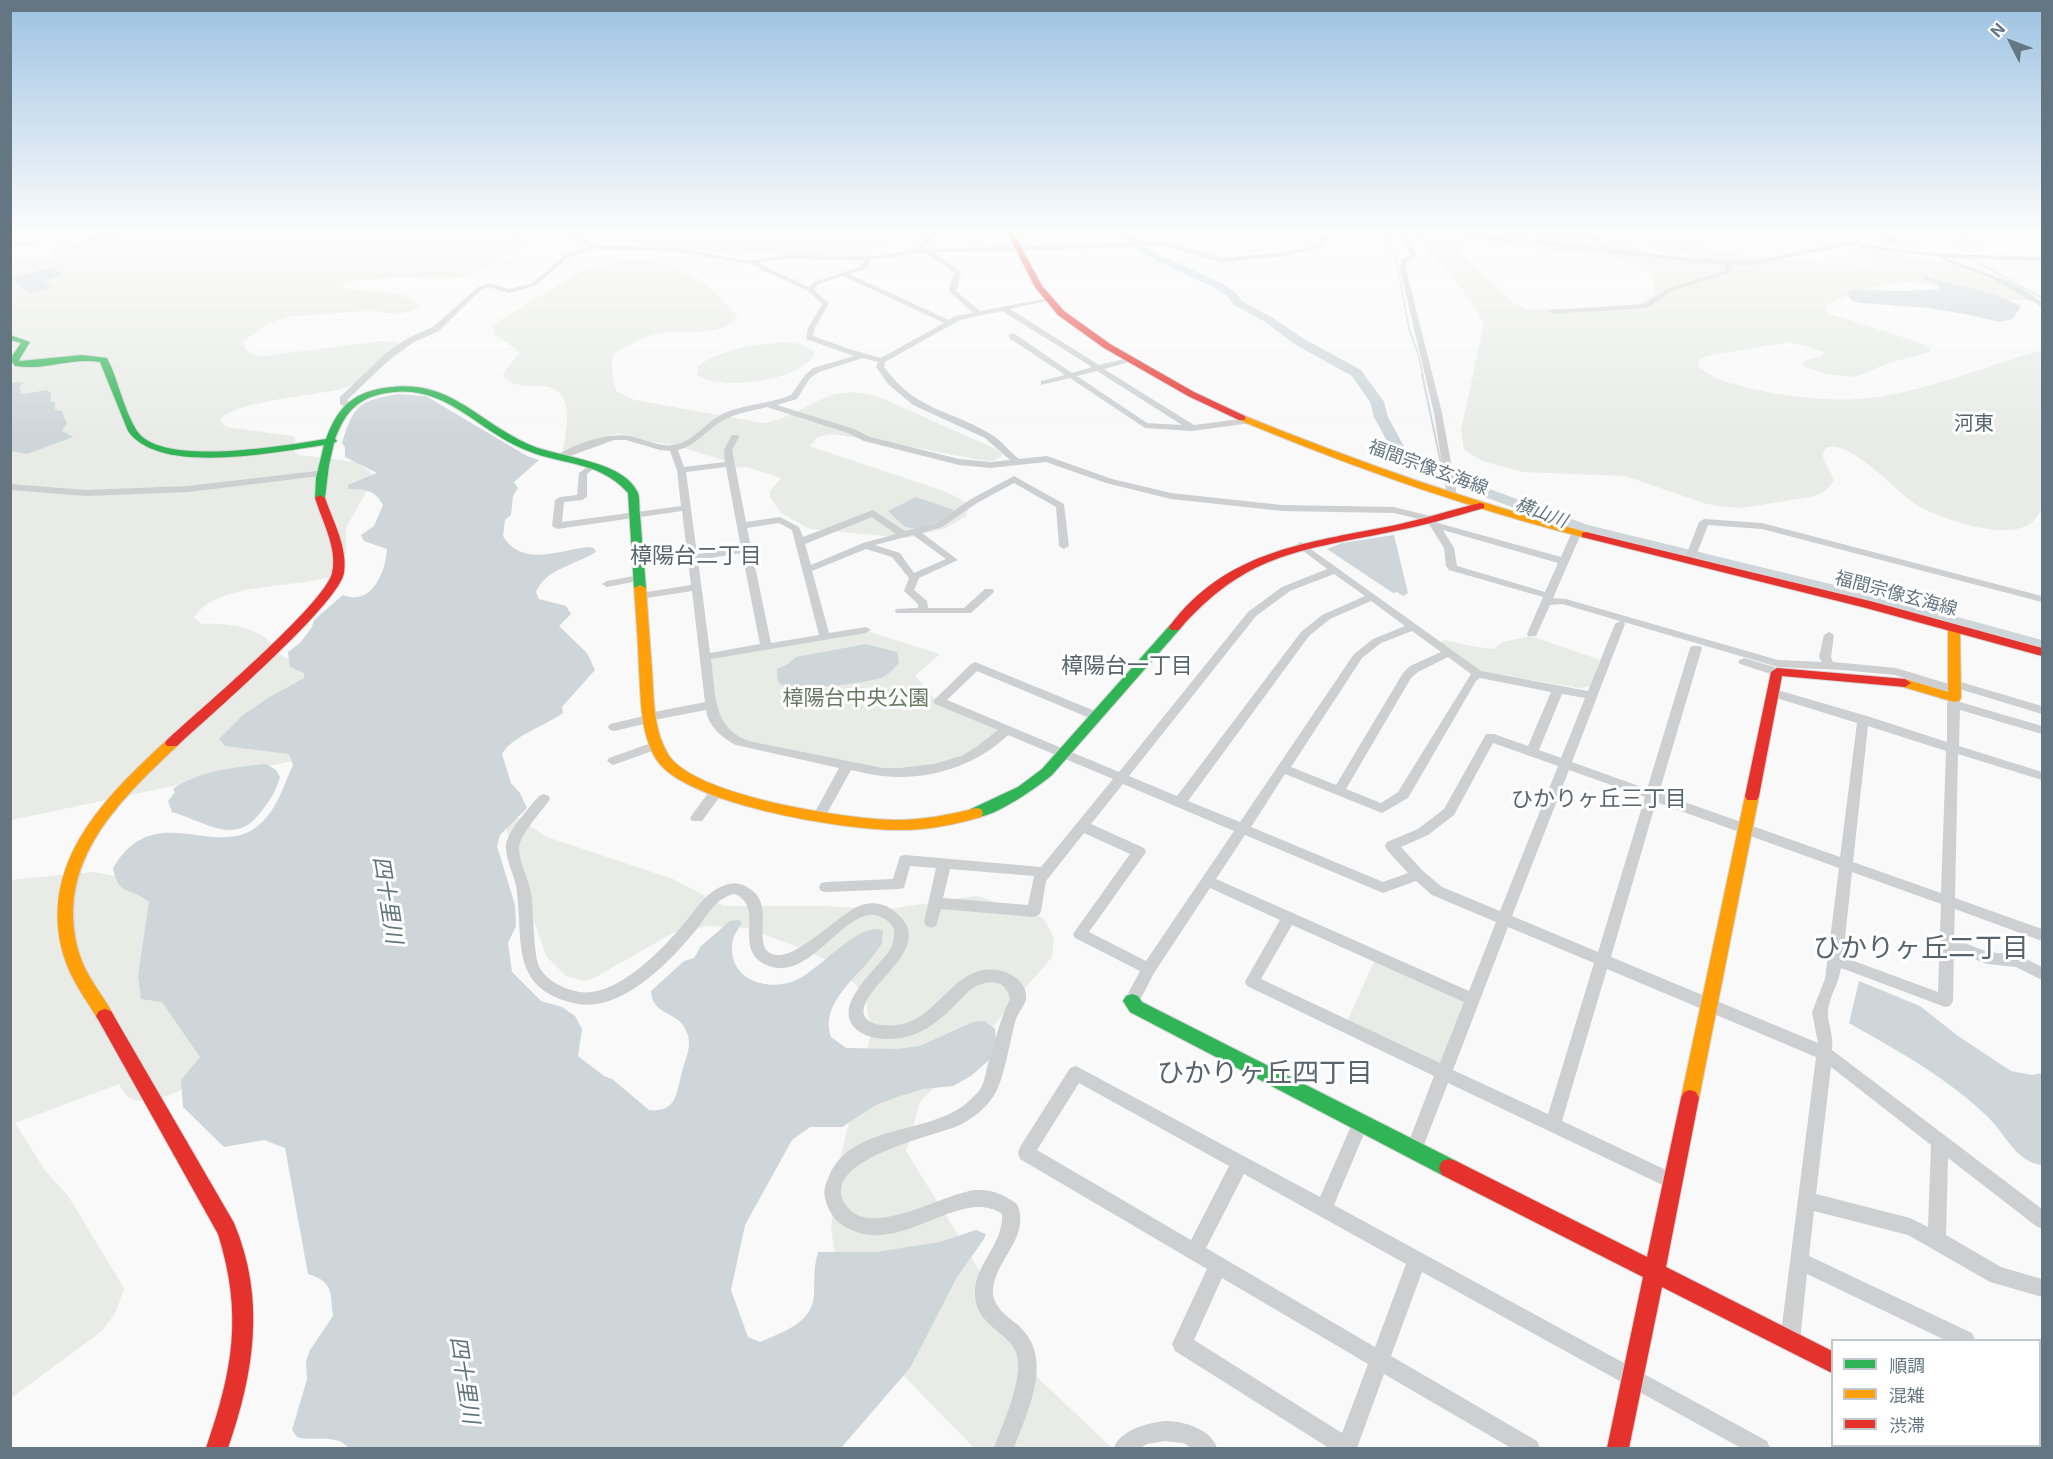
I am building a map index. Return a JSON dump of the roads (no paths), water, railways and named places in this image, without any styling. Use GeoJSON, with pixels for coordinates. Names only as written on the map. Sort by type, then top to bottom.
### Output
{"type":"FeatureCollection","features":[{"type":"Feature","properties":{"kind":"street"},"geometry":{"type":"LineString","coordinates":[[349,406],[343,402],[343,399],[389,355],[411,340],[431,333],[466,300]]}},
{"type":"Feature","properties":{"kind":"street"},"geometry":{"type":"LineString","coordinates":[[822,300],[826,303],[820,318],[809,331],[808,337],[882,361]]}},
{"type":"Feature","properties":{"kind":"street"},"geometry":{"type":"LineString","coordinates":[[899,300],[949,323]]}},
{"type":"Feature","properties":{"kind":"street"},"geometry":{"type":"LineString","coordinates":[[963,300],[978,313]]}},
{"type":"Feature","properties":{"kind":"street"},"geometry":{"type":"LineString","coordinates":[[1016,461],[987,435],[928,411],[913,402],[885,375],[880,367],[882,361],[949,323],[978,313],[1043,300]]}},
{"type":"Feature","properties":{"kind":"street","name":"福間宗像玄海線"},"geometry":{"type":"LineString","coordinates":[[1049,300],[1061,314],[1089,334],[1191,394],[1248,421],[1480,506],[1576,534],[1870,604],[2043,652]]}},
{"type":"Feature","properties":{"kind":"street"},"geometry":{"type":"LineString","coordinates":[[1411,300],[1438,413],[1452,496]]}},
{"type":"Feature","properties":{"kind":"street"},"geometry":{"type":"LineString","coordinates":[[1553,312],[1647,306],[1655,300]]}},
{"type":"Feature","properties":{"kind":"street"},"geometry":{"type":"LineString","coordinates":[[1004,308],[1192,428]]}},
{"type":"Feature","properties":{"kind":"street"},"geometry":{"type":"LineString","coordinates":[[1012,336],[1145,425],[1192,428],[1248,421]]}},
{"type":"Feature","properties":{"kind":"street"},"geometry":{"type":"LineString","coordinates":[[10,337],[26,342],[14,360],[18,364],[36,365],[89,357],[105,360],[134,434],[151,448],[173,453],[197,454],[332,441]]}},
{"type":"Feature","properties":{"kind":"street"},"geometry":{"type":"LineString","coordinates":[[559,457],[618,436],[640,443],[672,448],[701,436],[719,419],[732,413],[794,397],[798,394],[805,379],[815,371],[861,356]]}},
{"type":"Feature","properties":{"kind":"street"},"geometry":{"type":"LineString","coordinates":[[1044,383],[1130,359]]}},
{"type":"Feature","properties":{"kind":"street"},"geometry":{"type":"LineString","coordinates":[[217,1449],[238,1369],[243,1312],[240,1272],[227,1230],[72,958],[64,938],[63,899],[67,878],[79,850],[94,826],[125,788],[307,615],[334,582],[340,563],[337,549],[320,506],[320,494],[339,418],[349,406],[368,396],[386,392],[411,389],[428,391],[530,448],[611,472],[626,482],[633,493],[649,718],[654,746],[662,758],[685,780],[716,792],[855,821],[893,825],[949,820],[977,812],[1018,794],[1036,781],[1064,753],[1212,588],[1235,571],[1258,560],[1301,545],[1434,522],[1480,506]]}},
{"type":"Feature","properties":{"kind":"street"},"geometry":{"type":"LineString","coordinates":[[768,405],[878,442],[959,462],[991,465],[1039,459],[1053,461],[1109,480],[1170,496],[1282,508],[1394,510],[1563,561]]}},
{"type":"Feature","properties":{"kind":"street"},"geometry":{"type":"LineString","coordinates":[[735,437],[728,450],[730,464],[766,647]]}},
{"type":"Feature","properties":{"kind":"street"},"geometry":{"type":"LineString","coordinates":[[672,448],[681,470],[711,705],[713,715],[722,731],[744,744],[883,772],[929,771],[955,765],[994,743],[1006,729]]}},
{"type":"Feature","properties":{"kind":"street"},"geometry":{"type":"LineString","coordinates":[[1014,479],[1016,461]]}},
{"type":"Feature","properties":{"kind":"street"},"geometry":{"type":"LineString","coordinates":[[681,470],[730,464]]}},
{"type":"Feature","properties":{"kind":"street"},"geometry":{"type":"LineString","coordinates":[[593,466],[583,473],[582,497],[560,500],[557,526],[686,508]]}},
{"type":"Feature","properties":{"kind":"street"},"geometry":{"type":"LineString","coordinates":[[10,487],[86,493],[188,489],[325,473]]}},
{"type":"Feature","properties":{"kind":"street"},"geometry":{"type":"LineString","coordinates":[[807,570],[866,546],[946,522],[974,501],[1014,479]]}},
{"type":"Feature","properties":{"kind":"street"},"geometry":{"type":"LineString","coordinates":[[1014,479],[1061,506],[1064,546]]}},
{"type":"Feature","properties":{"kind":"street"},"geometry":{"type":"LineString","coordinates":[[800,542],[873,513],[903,534]]}},
{"type":"Feature","properties":{"kind":"street"},"geometry":{"type":"LineString","coordinates":[[742,526],[780,520],[796,529],[825,637]]}},
{"type":"Feature","properties":{"kind":"street"},"geometry":{"type":"LineString","coordinates":[[1434,522],[1449,548],[1453,568],[1696,648],[1777,672],[1888,679],[2043,710]]}},
{"type":"Feature","properties":{"kind":"street"},"geometry":{"type":"LineString","coordinates":[[1689,561],[1704,522],[1762,526],[2043,599]]}},
{"type":"Feature","properties":{"kind":"street"},"geometry":{"type":"LineString","coordinates":[[915,532],[953,560],[915,576],[909,591],[923,603],[923,611]]}},
{"type":"Feature","properties":{"kind":"street"},"geometry":{"type":"LineString","coordinates":[[1532,634],[1576,534]]}},
{"type":"Feature","properties":{"kind":"street"},"geometry":{"type":"LineString","coordinates":[[1301,545],[1478,674],[1592,696]]}},
{"type":"Feature","properties":{"kind":"street"},"geometry":{"type":"LineString","coordinates":[[866,546],[896,555],[911,575],[915,576]]}},
{"type":"Feature","properties":{"kind":"street"},"geometry":{"type":"LineString","coordinates":[[693,558],[746,550]]}},
{"type":"Feature","properties":{"kind":"street"},"geometry":{"type":"LineString","coordinates":[[935,903],[1034,911],[1039,879],[1044,872],[1252,614],[1286,589],[1334,570]]}},
{"type":"Feature","properties":{"kind":"street"},"geometry":{"type":"LineString","coordinates":[[607,584],[639,578]]}},
{"type":"Feature","properties":{"kind":"street"},"geometry":{"type":"LineString","coordinates":[[640,596],[695,587]]}},
{"type":"Feature","properties":{"kind":"street"},"geometry":{"type":"LineString","coordinates":[[900,611],[967,611],[989,591]]}},
{"type":"Feature","properties":{"kind":"street"},"geometry":{"type":"LineString","coordinates":[[1180,802],[1305,633],[1326,616],[1371,597]]}},
{"type":"Feature","properties":{"kind":"street"},"geometry":{"type":"LineString","coordinates":[[1547,599],[1562,601],[1778,663],[1896,672],[2043,730]]}},
{"type":"Feature","properties":{"kind":"street"},"geometry":{"type":"LineString","coordinates":[[1414,1149],[1620,624]]}},
{"type":"Feature","properties":{"kind":"street"},"geometry":{"type":"LineString","coordinates":[[1412,627],[1377,641],[1358,656],[1149,969],[1132,1001],[1136,1008],[1654,1274],[1831,1361]]}},
{"type":"Feature","properties":{"kind":"street"},"geometry":{"type":"LineString","coordinates":[[1835,960],[1945,1001],[1954,628]]}},
{"type":"Feature","properties":{"kind":"street"},"geometry":{"type":"LineString","coordinates":[[705,657],[866,630]]}},
{"type":"Feature","properties":{"kind":"street"},"geometry":{"type":"LineString","coordinates":[[1829,635],[1825,657],[1830,666]]}},
{"type":"Feature","properties":{"kind":"street"},"geometry":{"type":"LineString","coordinates":[[1553,1125],[1696,648]]}},
{"type":"Feature","properties":{"kind":"street"},"geometry":{"type":"LineString","coordinates":[[1339,790],[1407,676],[1414,669],[1448,653]]}},
{"type":"Feature","properties":{"kind":"street"},"geometry":{"type":"LineString","coordinates":[[1096,716],[975,666],[939,701],[1383,888],[1418,875]]}},
{"type":"Feature","properties":{"kind":"street"},"geometry":{"type":"LineString","coordinates":[[1618,1449],[1777,672]]}},
{"type":"Feature","properties":{"kind":"street"},"geometry":{"type":"LineString","coordinates":[[1284,769],[1382,808],[1403,795],[1472,678],[1478,674]]}},
{"type":"Feature","properties":{"kind":"street"},"geometry":{"type":"LineString","coordinates":[[1532,752],[1558,690]]}},
{"type":"Feature","properties":{"kind":"street"},"geometry":{"type":"LineString","coordinates":[[1774,693],[2043,776]]}},
{"type":"Feature","properties":{"kind":"street"},"geometry":{"type":"LineString","coordinates":[[614,727],[711,705]]}},
{"type":"Feature","properties":{"kind":"street"},"geometry":{"type":"LineString","coordinates":[[1790,1341],[1826,1038],[1820,1012],[1832,980],[1835,960],[1863,719]]}},
{"type":"Feature","properties":{"kind":"street"},"geometry":{"type":"LineString","coordinates":[[2043,935],[1490,737],[1449,812],[1423,832],[1392,846],[1418,875],[1437,891],[1824,1053],[2043,1220]]}},
{"type":"Feature","properties":{"kind":"street"},"geometry":{"type":"LineString","coordinates":[[613,760],[654,746]]}},
{"type":"Feature","properties":{"kind":"street"},"geometry":{"type":"LineString","coordinates":[[820,814],[847,765]]}},
{"type":"Feature","properties":{"kind":"street"},"geometry":{"type":"LineString","coordinates":[[697,818],[716,792]]}},
{"type":"Feature","properties":{"kind":"street"},"geometry":{"type":"LineString","coordinates":[[544,800],[515,837],[512,847],[524,890],[531,964],[535,974],[557,992],[583,999],[596,999],[618,990],[637,977],[680,938],[716,895],[736,888],[748,894],[753,901],[758,918],[754,942],[757,950],[772,961],[781,962],[801,956],[846,919],[863,910],[880,909],[897,920],[903,935],[900,946],[856,1004],[856,1018],[868,1029],[901,1033],[926,1023],[972,980],[999,976],[1007,978],[1014,984],[1017,991],[1016,1006],[1010,1015],[989,1090],[984,1098],[974,1108],[940,1125],[866,1151],[842,1169],[833,1187],[837,1208],[858,1224],[871,1226],[889,1226],[908,1222],[956,1203],[986,1197],[996,1198],[1011,1210],[1013,1219],[1008,1239],[995,1257],[986,1277],[984,1293],[985,1306],[993,1317],[1025,1348],[1028,1365],[1023,1392],[1004,1449]]}},
{"type":"Feature","properties":{"kind":"street"},"geometry":{"type":"LineString","coordinates":[[1082,826],[1139,852],[1080,934],[1149,969]]}},
{"type":"Feature","properties":{"kind":"street"},"geometry":{"type":"LineString","coordinates":[[826,887],[899,884],[905,860],[1044,872]]}},
{"type":"Feature","properties":{"kind":"street"},"geometry":{"type":"LineString","coordinates":[[931,922],[944,863]]}},
{"type":"Feature","properties":{"kind":"street"},"geometry":{"type":"LineString","coordinates":[[1207,881],[1474,1000]]}},
{"type":"Feature","properties":{"kind":"street"},"geometry":{"type":"LineString","coordinates":[[1289,917],[1252,982],[1673,1182]]}},
{"type":"Feature","properties":{"kind":"street"},"geometry":{"type":"LineString","coordinates":[[1946,942],[1987,958],[2019,961],[2043,974]]}},
{"type":"Feature","properties":{"kind":"street"},"geometry":{"type":"LineString","coordinates":[[1530,1449],[1026,1153],[1076,1073],[1761,1449]]}},
{"type":"Feature","properties":{"kind":"street"},"geometry":{"type":"LineString","coordinates":[[1324,1208],[1361,1122]]}},
{"type":"Feature","properties":{"kind":"street"},"geometry":{"type":"LineString","coordinates":[[1937,1240],[1940,1143]]}},
{"type":"Feature","properties":{"kind":"street"},"geometry":{"type":"LineString","coordinates":[[1195,1251],[1240,1163]]}},
{"type":"Feature","properties":{"kind":"street"},"geometry":{"type":"LineString","coordinates":[[1808,1201],[1910,1227],[1997,1275],[2043,1288]]}},
{"type":"Feature","properties":{"kind":"street"},"geometry":{"type":"LineString","coordinates":[[1218,1265],[1182,1344],[1347,1449],[1417,1260]]}},
{"type":"Feature","properties":{"kind":"street"},"geometry":{"type":"LineString","coordinates":[[1800,1261],[1961,1339]]}},
{"type":"Feature","properties":{"kind":"street"},"geometry":{"type":"LineString","coordinates":[[1124,1449],[1144,1436],[1157,1431],[1176,1431],[1192,1436],[1207,1449]]}},
{"type":"Feature","properties":{"kind":"water"},"geometry":{"type":"Polygon","coordinates":[[[2008,300],[2021,306],[2013,319],[1999,322],[1929,308],[1853,301],[2008,300]]]}},
{"type":"Feature","properties":{"kind":"water"},"geometry":{"type":"Polygon","coordinates":[[[11,383],[24,383],[20,387],[21,394],[47,390],[51,393],[51,401],[55,402],[55,410],[62,411],[67,423],[62,431],[73,437],[27,454],[11,451],[11,383]]]}},
{"type":"Feature","properties":{"kind":"water","name":"四十里川"},"geometry":{"type":"Polygon","coordinates":[[[398,394],[426,396],[527,456],[539,460],[514,482],[518,488],[513,496],[511,515],[505,520],[503,536],[511,546],[530,554],[541,555],[587,547],[594,548],[596,552],[554,572],[547,577],[536,592],[539,599],[566,606],[571,614],[559,626],[587,653],[595,670],[562,707],[563,713],[513,742],[502,754],[511,783],[520,793],[527,808],[500,835],[497,846],[515,905],[516,926],[508,943],[512,972],[541,1001],[562,1007],[575,1016],[582,1029],[578,1056],[604,1076],[612,1079],[649,1110],[666,1108],[678,1091],[689,1041],[682,1024],[655,1004],[651,991],[684,961],[694,958],[701,946],[730,921],[739,920],[742,923],[733,939],[732,952],[735,964],[749,979],[771,985],[794,981],[804,976],[863,932],[874,929],[883,931],[882,943],[842,991],[830,1013],[831,1037],[846,1048],[897,1049],[920,1046],[973,1022],[985,1021],[995,1029],[997,1053],[971,1076],[953,1086],[923,1089],[897,1097],[876,1105],[842,1127],[810,1127],[792,1140],[745,1225],[731,1290],[748,1337],[760,1342],[794,1326],[808,1313],[814,1295],[818,1252],[876,1252],[940,1242],[976,1230],[986,1234],[957,1277],[910,1368],[841,1448],[348,1448],[344,1443],[332,1439],[297,1437],[292,1430],[307,1379],[306,1361],[310,1350],[333,1316],[331,1294],[327,1284],[308,1274],[285,1148],[264,1140],[224,1147],[183,1107],[181,1080],[200,1057],[162,1002],[141,999],[138,976],[149,902],[122,887],[115,877],[113,868],[130,847],[148,836],[167,833],[225,837],[243,834],[260,824],[276,804],[293,765],[289,754],[225,746],[219,739],[243,715],[304,678],[304,673],[290,667],[288,652],[300,643],[312,627],[314,620],[343,595],[362,596],[376,585],[384,567],[387,549],[364,541],[361,535],[374,526],[383,505],[373,493],[360,489],[348,489],[348,485],[377,473],[345,457],[345,447],[342,443],[350,420],[360,406],[374,399],[398,394]]]}},
{"type":"Feature","properties":{"kind":"water"},"geometry":{"type":"Polygon","coordinates":[[[916,497],[954,510],[938,521],[925,526],[906,527],[888,511],[916,497]]]}},
{"type":"Feature","properties":{"kind":"water"},"geometry":{"type":"Polygon","coordinates":[[[1394,535],[1408,593],[1403,596],[1397,592],[1393,593],[1327,549],[1342,543],[1394,535]]]}},
{"type":"Feature","properties":{"kind":"water"},"geometry":{"type":"Polygon","coordinates":[[[866,644],[897,652],[899,663],[891,672],[878,679],[850,684],[801,688],[782,685],[778,680],[777,669],[796,657],[866,644]]]}},
{"type":"Feature","properties":{"kind":"water"},"geometry":{"type":"Polygon","coordinates":[[[266,764],[276,770],[280,777],[270,800],[250,823],[240,828],[219,829],[172,812],[168,801],[175,792],[173,789],[183,783],[218,771],[266,764]]]}},
{"type":"Feature","properties":{"kind":"water"},"geometry":{"type":"Polygon","coordinates":[[[1859,981],[1920,1006],[1958,1036],[2011,1071],[2032,1075],[2042,1073],[2042,1165],[2025,1159],[2018,1153],[1989,1118],[1957,1090],[1922,1066],[1849,1023],[1859,981]]]}},
{"type":"Feature","properties":{"kind":"waterway","name":"横山川"},"geometry":{"type":"LineString","coordinates":[[1236,300],[1300,342],[1357,373],[1377,402],[1381,417],[1401,454],[1419,468],[1583,528],[1882,602],[2042,645]]}},
{"type":"Feature","properties":{"kind":"waterway"},"geometry":{"type":"LineString","coordinates":[[1404,300],[1409,329],[1423,376]]}},
{"type":"Feature","properties":{"kind":"waterway"},"geometry":{"type":"LineString","coordinates":[[1422,374],[1444,478]]}},
{"type":"Feature","properties":{"kind":"district","name":"河東"},"geometry":{"type":"Point","coordinates":[1974,424]}},
{"type":"Feature","properties":{"kind":"district","name":"樟陽台二丁目"},"geometry":{"type":"Point","coordinates":[696,556]}},
{"type":"Feature","properties":{"kind":"district","name":"樟陽台一丁目"},"geometry":{"type":"Point","coordinates":[1127,666]}},
{"type":"Feature","properties":{"kind":"district","name":"ひかりヶ丘三丁目"},"geometry":{"type":"Point","coordinates":[1599,799]}},
{"type":"Feature","properties":{"kind":"district","name":"ひかりヶ丘二丁目"},"geometry":{"type":"Point","coordinates":[1921,949]}},
{"type":"Feature","properties":{"kind":"district","name":"ひかりヶ丘四丁目"},"geometry":{"type":"Point","coordinates":[1265,1074]}},
{"type":"Feature","properties":{"kind":"park label","name":"樟陽台中央公園"},"geometry":{"type":"Point","coordinates":[856,699]}}]}
